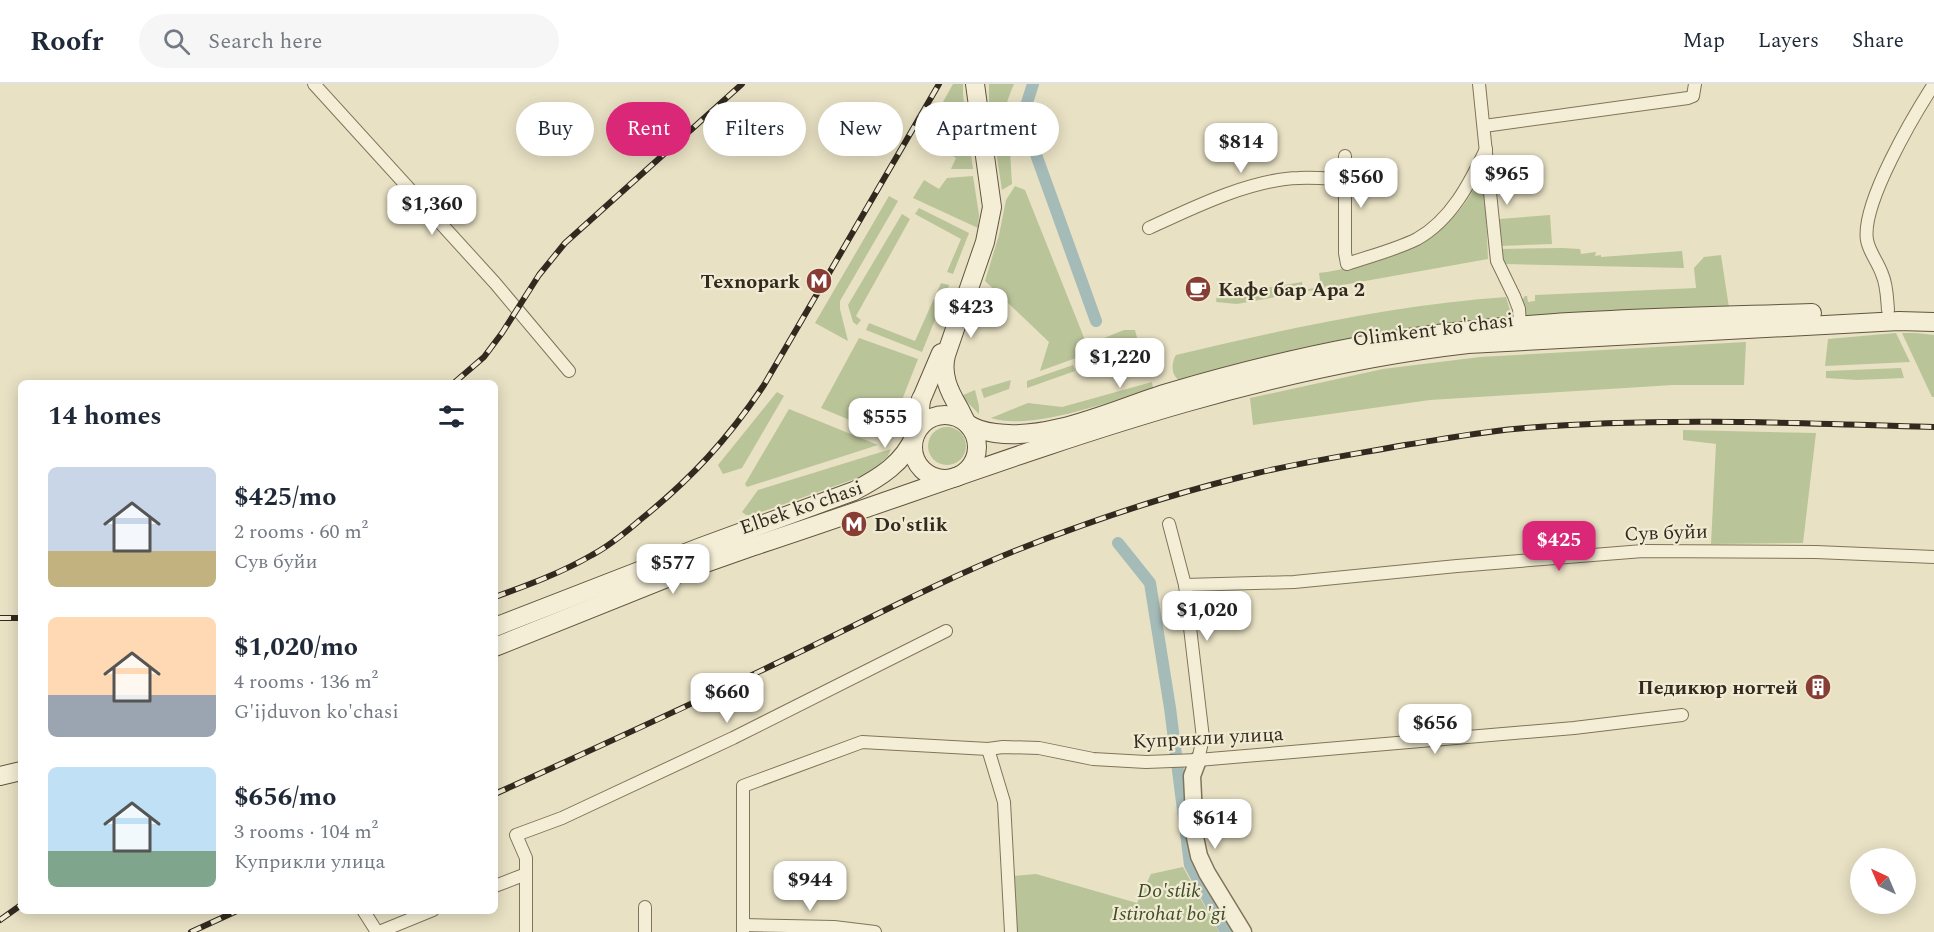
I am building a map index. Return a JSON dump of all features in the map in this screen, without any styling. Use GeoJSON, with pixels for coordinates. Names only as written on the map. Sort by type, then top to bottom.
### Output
{"type":"FeatureCollection","features":[{"type":"Feature","properties":{"kind":"main road","name":"Elbek ko'chasi"},"geometry":{"type":"LineString","coordinates":[[967,423],[951,394],[944,366],[988,230],[992,207],[975,84]]}},
{"type":"Feature","properties":{"kind":"main road","name":"Elbek ko'chasi"},"geometry":{"type":"LineString","coordinates":[[875,480],[899,447],[969,285]]}},
{"type":"Feature","properties":{"kind":"main road","name":"Olimkent ko'chasi"},"geometry":{"type":"LineString","coordinates":[[967,423],[992,433],[1015,435],[1036,432],[1085,420],[1229,375],[1354,347],[1417,337],[1520,327],[1664,318],[1934,310]]}},
{"type":"Feature","properties":{"kind":"main road","name":"Olimkent ko'chasi"},"geometry":{"type":"LineString","coordinates":[[955,478],[1123,421],[1234,388],[1295,373],[1420,349],[1573,338],[1899,321],[1934,322]]}},
{"type":"Feature","properties":{"kind":"main road","name":"Elbek ko'chasi"},"geometry":{"type":"LineString","coordinates":[[498,626],[701,547],[854,491],[875,480],[900,459],[915,435],[921,399]]}},
{"type":"Feature","properties":{"kind":"main road"},"geometry":{"type":"LineString","coordinates":[[938,416],[954,416],[967,423],[977,440],[977,454],[967,471],[955,478],[943,480],[932,477],[919,466],[913,451],[915,435],[925,422],[938,416]]}},
{"type":"Feature","properties":{"kind":"main road","name":"Elbek ko'chasi"},"geometry":{"type":"LineString","coordinates":[[498,646],[698,566],[955,478]]}},
{"type":"Feature","properties":{"kind":"main road"},"geometry":{"type":"LineString","coordinates":[[0,776],[18,772]]}},
{"type":"Feature","properties":{"kind":"main road"},"geometry":{"type":"LineString","coordinates":[[0,788],[18,785]]}},
{"type":"Feature","properties":{"kind":"street"},"geometry":{"type":"LineString","coordinates":[[314,84],[495,283],[569,371]]}},
{"type":"Feature","properties":{"kind":"street"},"geometry":{"type":"LineString","coordinates":[[1479,84],[1497,261],[1515,297],[1520,327]]}},
{"type":"Feature","properties":{"kind":"street"},"geometry":{"type":"LineString","coordinates":[[1484,126],[1688,98],[1693,96],[1695,84]]}},
{"type":"Feature","properties":{"kind":"street"},"geometry":{"type":"LineString","coordinates":[[1888,310],[1883,274],[1867,242],[1866,229],[1893,154],[1934,84]]}},
{"type":"Feature","properties":{"kind":"street"},"geometry":{"type":"LineString","coordinates":[[1346,156],[1345,253],[1347,264],[1402,245],[1430,230],[1465,191],[1486,149]]}},
{"type":"Feature","properties":{"kind":"street"},"geometry":{"type":"LineString","coordinates":[[1149,228],[1194,207],[1252,186],[1298,178],[1346,180]]}},
{"type":"Feature","properties":{"kind":"street"},"geometry":{"type":"LineString","coordinates":[[1169,524],[1185,585],[1203,738],[1192,760],[1195,837],[1206,873],[1242,931]]}},
{"type":"Feature","properties":{"kind":"street","name":"Сув буйи"},"geometry":{"type":"LineString","coordinates":[[1185,585],[1294,582],[1643,551],[1804,552],[1934,557]]}},
{"type":"Feature","properties":{"kind":"street"},"geometry":{"type":"LineString","coordinates":[[526,932],[526,858],[516,835],[562,819],[733,738],[946,631]]}},
{"type":"Feature","properties":{"kind":"street","name":"Куприкли улица"},"geometry":{"type":"LineString","coordinates":[[743,929],[743,786],[862,742],[988,749],[1039,748],[1093,759],[1146,762],[1574,728],[1682,715]]}},
{"type":"Feature","properties":{"kind":"street"},"geometry":{"type":"LineString","coordinates":[[988,749],[1004,802],[1011,932]]}},
{"type":"Feature","properties":{"kind":"street"},"geometry":{"type":"LineString","coordinates":[[498,885],[526,874]]}},
{"type":"Feature","properties":{"kind":"street"},"geometry":{"type":"LineString","coordinates":[[645,907],[645,932]]}},
{"type":"Feature","properties":{"kind":"street"},"geometry":{"type":"LineString","coordinates":[[366,914],[378,932],[424,914]]}},
{"type":"Feature","properties":{"kind":"street"},"geometry":{"type":"LineString","coordinates":[[743,929],[834,927],[875,932]]}},
{"type":"Feature","properties":{"kind":"green space"},"geometry":{"type":"Polygon","coordinates":[[[953,84],[963,84],[964,102],[943,102],[953,84]]]}},
{"type":"Feature","properties":{"kind":"green space"},"geometry":{"type":"Polygon","coordinates":[[[989,84],[1014,84],[1007,102],[989,102],[989,84]]]}},
{"type":"Feature","properties":{"kind":"green space"},"geometry":{"type":"Polygon","coordinates":[[[953,156],[971,156],[973,169],[951,169],[956,158],[953,156]]]}},
{"type":"Feature","properties":{"kind":"green space"},"geometry":{"type":"Polygon","coordinates":[[[997,156],[1010,156],[1012,184],[1002,190],[997,156]]]}},
{"type":"Feature","properties":{"kind":"green space"},"geometry":{"type":"Polygon","coordinates":[[[1484,171],[1488,259],[1237,304],[1216,302],[1217,296],[1302,282],[1303,290],[1321,287],[1319,273],[1347,268],[1372,260],[1408,244],[1449,221],[1464,204],[1484,171]]]}},
{"type":"Feature","properties":{"kind":"green space"},"geometry":{"type":"Polygon","coordinates":[[[973,176],[979,215],[978,228],[913,198],[924,180],[939,189],[947,178],[973,176]]]}},
{"type":"Feature","properties":{"kind":"green space"},"geometry":{"type":"Polygon","coordinates":[[[1015,186],[1025,190],[1087,345],[1124,330],[1135,330],[1142,357],[1098,370],[1095,364],[1081,369],[1076,358],[1040,371],[1049,342],[985,281],[999,235],[1006,200],[1015,186]]]}},
{"type":"Feature","properties":{"kind":"green space"},"geometry":{"type":"Polygon","coordinates":[[[889,196],[898,201],[840,301],[848,341],[815,323],[889,196]]]}},
{"type":"Feature","properties":{"kind":"green space"},"geometry":{"type":"Polygon","coordinates":[[[919,208],[969,233],[953,274],[947,272],[961,239],[915,214],[919,208]]]}},
{"type":"Feature","properties":{"kind":"green space"},"geometry":{"type":"Polygon","coordinates":[[[902,214],[910,219],[856,316],[861,320],[857,325],[853,322],[848,305],[902,214]]]}},
{"type":"Feature","properties":{"kind":"green space"},"geometry":{"type":"Polygon","coordinates":[[[1550,215],[1552,244],[1500,246],[1499,219],[1550,215]]]}},
{"type":"Feature","properties":{"kind":"green space"},"geometry":{"type":"Polygon","coordinates":[[[1500,249],[1580,249],[1581,254],[1596,252],[1595,256],[1601,255],[1601,257],[1682,251],[1684,268],[1504,264],[1500,249]]]}},
{"type":"Feature","properties":{"kind":"green space"},"geometry":{"type":"Polygon","coordinates":[[[1721,255],[1729,308],[1523,318],[1522,300],[1525,296],[1528,302],[1535,301],[1535,295],[1696,288],[1694,268],[1704,257],[1721,255]]]}},
{"type":"Feature","properties":{"kind":"green space"},"geometry":{"type":"Polygon","coordinates":[[[941,283],[949,285],[922,352],[866,330],[869,323],[915,341],[941,283]]]}},
{"type":"Feature","properties":{"kind":"green space"},"geometry":{"type":"Polygon","coordinates":[[[1506,297],[1513,320],[1429,327],[1345,340],[1179,380],[1173,372],[1176,355],[1258,336],[1381,312],[1506,297]]]}},
{"type":"Feature","properties":{"kind":"green space"},"geometry":{"type":"Polygon","coordinates":[[[1896,333],[1910,362],[1825,366],[1828,339],[1896,333]]]}},
{"type":"Feature","properties":{"kind":"green space"},"geometry":{"type":"Polygon","coordinates":[[[1902,333],[1934,335],[1934,397],[1932,397],[1902,333]]]}},
{"type":"Feature","properties":{"kind":"green space"},"geometry":{"type":"Polygon","coordinates":[[[859,338],[918,359],[888,436],[821,408],[859,338]]]}},
{"type":"Feature","properties":{"kind":"green space"},"geometry":{"type":"Polygon","coordinates":[[[1746,342],[1744,385],[1673,385],[1430,400],[1253,425],[1250,398],[1383,369],[1480,357],[1746,342]]]}},
{"type":"Feature","properties":{"kind":"green space"},"geometry":{"type":"Polygon","coordinates":[[[1073,365],[1075,371],[1027,388],[1027,381],[1073,365]]]}},
{"type":"Feature","properties":{"kind":"green space"},"geometry":{"type":"Polygon","coordinates":[[[1901,368],[1904,378],[1857,380],[1826,378],[1826,371],[1901,368]]]}},
{"type":"Feature","properties":{"kind":"green space"},"geometry":{"type":"Polygon","coordinates":[[[1011,380],[1009,389],[984,398],[981,389],[1011,380]]]}},
{"type":"Feature","properties":{"kind":"green space"},"geometry":{"type":"Polygon","coordinates":[[[1152,382],[1153,388],[1050,418],[1008,421],[991,418],[1028,403],[1062,407],[1152,382]]]}},
{"type":"Feature","properties":{"kind":"green space"},"geometry":{"type":"Polygon","coordinates":[[[975,390],[979,406],[979,414],[961,396],[975,390]]]}},
{"type":"Feature","properties":{"kind":"green space"},"geometry":{"type":"Polygon","coordinates":[[[777,392],[784,396],[742,468],[723,474],[718,465],[777,392]]]}},
{"type":"Feature","properties":{"kind":"green space"},"geometry":{"type":"Polygon","coordinates":[[[789,409],[878,445],[747,487],[745,484],[789,409]]]}},
{"type":"Feature","properties":{"kind":"green space"},"geometry":{"type":"Polygon","coordinates":[[[947,427],[960,433],[966,446],[960,459],[947,465],[934,459],[928,446],[934,433],[947,427]]]}},
{"type":"Feature","properties":{"kind":"green space"},"geometry":{"type":"Polygon","coordinates":[[[1683,430],[1816,433],[1803,543],[1711,544],[1716,444],[1683,440],[1683,430]]]}},
{"type":"Feature","properties":{"kind":"green space"},"geometry":{"type":"Polygon","coordinates":[[[891,449],[888,456],[869,474],[753,515],[746,515],[742,512],[758,490],[891,449]]]}},
{"type":"Feature","properties":{"kind":"green space","name":"Do'stlik Istirohat bo'gi"},"geometry":{"type":"Polygon","coordinates":[[[1183,867],[1219,932],[1016,932],[1013,876],[1036,874],[1137,903],[1151,874],[1183,867]]]}},
{"type":"Feature","properties":{"kind":"waterway"},"geometry":{"type":"LineString","coordinates":[[1033,84],[1025,109],[1025,124],[1096,321]]}},
{"type":"Feature","properties":{"kind":"waterway"},"geometry":{"type":"LineString","coordinates":[[1118,543],[1150,583],[1170,708],[1190,865],[1226,932]]}},
{"type":"Feature","properties":{"kind":"railway"},"geometry":{"type":"LineString","coordinates":[[457,380],[484,357],[539,275],[565,243],[742,84]]}},
{"type":"Feature","properties":{"kind":"railway"},"geometry":{"type":"LineString","coordinates":[[498,596],[568,567],[611,543],[676,489],[722,441],[764,385],[939,84]]}},
{"type":"Feature","properties":{"kind":"railway"},"geometry":{"type":"LineString","coordinates":[[498,793],[986,563],[1100,519],[1184,492],[1241,477],[1302,463],[1405,445],[1525,428],[1678,422],[1934,427]]}},
{"type":"Feature","properties":{"kind":"railway"},"geometry":{"type":"LineString","coordinates":[[0,618],[18,618]]}},
{"type":"Feature","properties":{"kind":"railway"},"geometry":{"type":"LineString","coordinates":[[0,920],[18,907]]}},
{"type":"Feature","properties":{"kind":"railway"},"geometry":{"type":"LineString","coordinates":[[191,932],[230,914]]}},
{"type":"Feature","properties":{"kind":"place","name":"Texnopark"},"geometry":{"type":"Point","coordinates":[819,281]}},
{"type":"Feature","properties":{"kind":"place","name":"Кафе бар Ара 2"},"geometry":{"type":"Point","coordinates":[1198,289]}},
{"type":"Feature","properties":{"kind":"place","name":"Do'stlik"},"geometry":{"type":"Point","coordinates":[854,524]}},
{"type":"Feature","properties":{"kind":"place","name":"Педикюр ногтей"},"geometry":{"type":"Point","coordinates":[1818,687]}}]}
